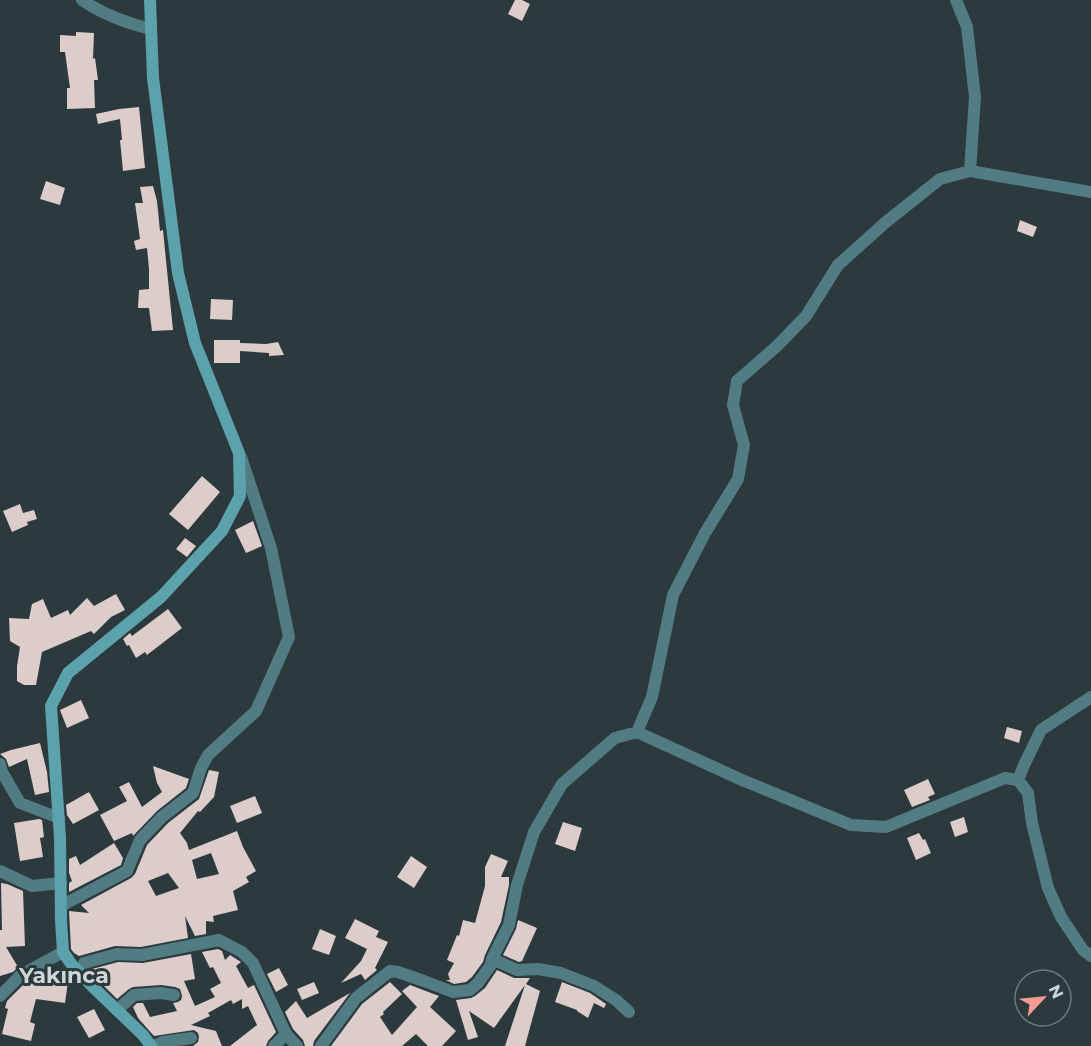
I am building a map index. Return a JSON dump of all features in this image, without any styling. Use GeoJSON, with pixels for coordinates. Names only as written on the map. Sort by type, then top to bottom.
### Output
{"type":"FeatureCollection","features":[{"type":"Feature","properties":{"kind":"main road"},"geometry":{"type":"LineString","coordinates":[[150,0],[153,78],[178,273],[195,343],[240,453],[240,496],[222,531],[161,597],[68,674],[51,706],[60,838],[63,952],[81,975],[152,1046]]}},
{"type":"Feature","properties":{"kind":"street"},"geometry":{"type":"LineString","coordinates":[[82,0],[128,23],[151,29]]}},
{"type":"Feature","properties":{"kind":"street"},"geometry":{"type":"LineString","coordinates":[[957,0],[967,27],[975,97],[970,171]]}},
{"type":"Feature","properties":{"kind":"street"},"geometry":{"type":"LineString","coordinates":[[637,732],[652,697],[673,595],[705,533],[738,479],[744,446],[734,405],[737,381],[777,346],[806,316],[838,265],[886,222],[940,179],[970,171],[1091,192]]}},
{"type":"Feature","properties":{"kind":"street"},"geometry":{"type":"LineString","coordinates":[[61,906],[127,871],[140,840],[162,817],[193,793],[208,755],[256,711],[290,637],[271,548],[240,453]]}},
{"type":"Feature","properties":{"kind":"street"},"geometry":{"type":"LineString","coordinates":[[1018,780],[1041,730],[1091,697]]}},
{"type":"Feature","properties":{"kind":"street"},"geometry":{"type":"LineString","coordinates":[[321,1046],[356,998],[390,972],[398,972],[453,992],[470,990],[478,983],[491,964],[509,925],[517,885],[534,832],[562,784],[615,738],[637,732],[742,780],[851,825],[886,827],[1005,778],[1018,780],[1028,793],[1032,823],[1048,888],[1061,917],[1083,950],[1091,956]]}},
{"type":"Feature","properties":{"kind":"street"},"geometry":{"type":"LineString","coordinates":[[0,764],[2,772],[20,802],[59,818]]}},
{"type":"Feature","properties":{"kind":"street"},"geometry":{"type":"LineString","coordinates":[[0,871],[32,886],[61,883]]}},
{"type":"Feature","properties":{"kind":"street"},"geometry":{"type":"LineString","coordinates":[[81,975],[84,963],[117,954],[142,955],[219,940],[243,952],[253,963],[286,1034],[297,1046]]}},
{"type":"Feature","properties":{"kind":"street"},"geometry":{"type":"LineString","coordinates":[[0,996],[21,975],[63,952]]}},
{"type":"Feature","properties":{"kind":"street"},"geometry":{"type":"LineString","coordinates":[[492,959],[517,970],[538,969],[561,973],[594,986],[616,1000],[629,1012]]}},
{"type":"Feature","properties":{"kind":"street"},"geometry":{"type":"LineString","coordinates":[[117,1010],[134,995],[160,993],[174,995]]}},
{"type":"Feature","properties":{"kind":"street"},"geometry":{"type":"LineString","coordinates":[[274,1046],[286,1034]]}},
{"type":"Feature","properties":{"kind":"street"},"geometry":{"type":"LineString","coordinates":[[152,1046],[191,1038]]}},
{"type":"Feature","properties":{"kind":"building"},"geometry":{"type":"Polygon","coordinates":[[[515,0],[522,0],[530,4],[522,21],[508,14],[515,0]]]}},
{"type":"Feature","properties":{"kind":"building"},"geometry":{"type":"Polygon","coordinates":[[[76,32],[94,33],[93,59],[95,58],[98,80],[94,80],[95,108],[67,109],[67,88],[70,88],[65,52],[60,52],[60,35],[76,36],[76,32]]]}},
{"type":"Feature","properties":{"kind":"building"},"geometry":{"type":"Polygon","coordinates":[[[139,107],[145,168],[123,171],[120,119],[98,124],[96,114],[139,107]]]}},
{"type":"Feature","properties":{"kind":"building"},"geometry":{"type":"Polygon","coordinates":[[[46,181],[65,188],[60,205],[40,199],[46,181]]]}},
{"type":"Feature","properties":{"kind":"building"},"geometry":{"type":"Polygon","coordinates":[[[153,186],[160,231],[163,230],[173,330],[152,331],[149,308],[138,308],[139,290],[149,289],[149,269],[147,248],[136,250],[134,241],[140,239],[135,203],[143,203],[140,187],[153,186]]]}},
{"type":"Feature","properties":{"kind":"building"},"geometry":{"type":"Polygon","coordinates":[[[1020,220],[1037,227],[1033,237],[1017,231],[1020,220]]]}},
{"type":"Feature","properties":{"kind":"building"},"geometry":{"type":"Polygon","coordinates":[[[211,299],[233,300],[232,320],[210,319],[211,299]]]}},
{"type":"Feature","properties":{"kind":"building"},"geometry":{"type":"Polygon","coordinates":[[[214,340],[240,340],[240,343],[266,344],[278,342],[284,355],[269,356],[269,353],[240,351],[240,363],[214,363],[214,340]]]}},
{"type":"Feature","properties":{"kind":"building"},"geometry":{"type":"Polygon","coordinates":[[[202,476],[220,492],[188,530],[169,514],[202,476]]]}},
{"type":"Feature","properties":{"kind":"building"},"geometry":{"type":"Polygon","coordinates":[[[20,504],[23,513],[34,510],[37,519],[27,522],[28,525],[12,532],[3,511],[20,504]]]}},
{"type":"Feature","properties":{"kind":"building"},"geometry":{"type":"Polygon","coordinates":[[[253,521],[262,546],[246,553],[235,530],[253,521]]]}},
{"type":"Feature","properties":{"kind":"building"},"geometry":{"type":"Polygon","coordinates":[[[185,538],[196,546],[187,557],[176,549],[185,538]]]}},
{"type":"Feature","properties":{"kind":"building"},"geometry":{"type":"Polygon","coordinates":[[[116,594],[125,610],[111,617],[94,634],[91,631],[42,652],[36,685],[24,685],[17,681],[20,647],[10,641],[9,618],[29,619],[32,604],[43,599],[51,618],[68,610],[70,615],[87,598],[94,606],[116,594]]]}},
{"type":"Feature","properties":{"kind":"building"},"geometry":{"type":"Polygon","coordinates":[[[168,609],[182,628],[147,655],[145,652],[136,658],[123,639],[130,633],[132,636],[168,609]]]}},
{"type":"Feature","properties":{"kind":"building"},"geometry":{"type":"Polygon","coordinates":[[[81,700],[89,718],[67,728],[60,710],[81,700]]]}},
{"type":"Feature","properties":{"kind":"building"},"geometry":{"type":"Polygon","coordinates":[[[1007,727],[1022,731],[1019,743],[1004,738],[1007,727]]]}},
{"type":"Feature","properties":{"kind":"building"},"geometry":{"type":"Polygon","coordinates":[[[40,743],[49,792],[35,795],[27,759],[9,767],[6,759],[0,754],[40,743]]]}},
{"type":"Feature","properties":{"kind":"building"},"geometry":{"type":"Polygon","coordinates":[[[153,766],[189,779],[186,788],[157,811],[133,836],[132,833],[114,841],[100,815],[127,801],[119,787],[129,782],[142,807],[162,792],[153,766]]]}},
{"type":"Feature","properties":{"kind":"building"},"geometry":{"type":"Polygon","coordinates":[[[209,770],[219,772],[214,797],[200,812],[198,811],[180,833],[189,850],[237,831],[256,871],[246,877],[249,882],[233,891],[238,910],[213,916],[214,922],[206,921],[206,934],[195,936],[185,916],[188,938],[141,947],[115,946],[79,956],[74,953],[71,949],[69,911],[89,913],[81,905],[131,878],[135,874],[147,845],[168,823],[199,799],[209,770]],[[211,853],[192,860],[197,879],[219,874],[211,853]],[[168,873],[148,881],[156,896],[179,888],[168,873]]]}},
{"type":"Feature","properties":{"kind":"building"},"geometry":{"type":"Polygon","coordinates":[[[928,779],[935,794],[928,797],[930,800],[912,807],[904,790],[928,779]]]}},
{"type":"Feature","properties":{"kind":"building"},"geometry":{"type":"Polygon","coordinates":[[[89,792],[99,810],[73,824],[67,815],[66,805],[89,792]]]}},
{"type":"Feature","properties":{"kind":"building"},"geometry":{"type":"Polygon","coordinates":[[[255,796],[262,813],[237,823],[230,806],[255,796]]]}},
{"type":"Feature","properties":{"kind":"building"},"geometry":{"type":"Polygon","coordinates":[[[964,817],[968,832],[955,837],[950,822],[964,817]]]}},
{"type":"Feature","properties":{"kind":"building"},"geometry":{"type":"Polygon","coordinates":[[[42,820],[44,837],[40,838],[43,857],[20,861],[14,823],[42,820]]]}},
{"type":"Feature","properties":{"kind":"building"},"geometry":{"type":"Polygon","coordinates":[[[563,822],[582,828],[575,851],[555,844],[563,822]]]}},
{"type":"Feature","properties":{"kind":"building"},"geometry":{"type":"Polygon","coordinates":[[[919,833],[923,840],[925,839],[931,853],[916,860],[907,838],[919,833]]]}},
{"type":"Feature","properties":{"kind":"building"},"geometry":{"type":"Polygon","coordinates":[[[114,843],[123,858],[121,865],[69,892],[69,883],[72,881],[69,873],[69,859],[76,856],[80,865],[114,843]]]}},
{"type":"Feature","properties":{"kind":"building"},"geometry":{"type":"Polygon","coordinates":[[[491,854],[508,861],[501,877],[509,877],[509,885],[501,922],[483,962],[472,977],[466,982],[454,984],[446,980],[450,980],[448,974],[454,963],[447,960],[457,935],[459,936],[463,920],[475,923],[485,886],[485,867],[491,854]]]}},
{"type":"Feature","properties":{"kind":"building"},"geometry":{"type":"Polygon","coordinates":[[[411,856],[427,867],[414,888],[397,877],[411,856]]]}},
{"type":"Feature","properties":{"kind":"building"},"geometry":{"type":"Polygon","coordinates":[[[1,883],[23,891],[25,946],[6,947],[18,967],[13,972],[0,976],[0,930],[2,930],[1,883]]]}},
{"type":"Feature","properties":{"kind":"building"},"geometry":{"type":"Polygon","coordinates":[[[355,919],[379,931],[376,937],[388,942],[375,968],[377,970],[365,980],[361,974],[341,983],[361,961],[367,949],[345,938],[355,919]]]}},
{"type":"Feature","properties":{"kind":"building"},"geometry":{"type":"Polygon","coordinates":[[[518,920],[537,928],[522,961],[519,962],[503,955],[518,920]]]}},
{"type":"Feature","properties":{"kind":"building"},"geometry":{"type":"Polygon","coordinates":[[[320,929],[336,936],[329,955],[312,949],[320,929]]]}},
{"type":"Feature","properties":{"kind":"building"},"geometry":{"type":"Polygon","coordinates":[[[218,949],[222,951],[225,960],[230,955],[241,962],[236,966],[248,988],[254,985],[276,1032],[266,1046],[230,1046],[257,1025],[248,1006],[242,1009],[242,999],[233,1004],[231,1000],[208,1013],[210,1016],[191,1025],[216,1031],[222,1046],[193,1046],[198,1042],[199,1037],[194,1030],[154,1036],[138,1018],[133,1007],[137,1003],[143,1003],[150,1017],[177,1011],[173,1003],[181,1000],[180,989],[161,985],[133,987],[117,999],[98,980],[92,969],[118,962],[143,963],[191,954],[195,979],[184,981],[195,1006],[215,997],[210,989],[221,983],[202,952],[218,949]]]}},
{"type":"Feature","properties":{"kind":"building"},"geometry":{"type":"Polygon","coordinates":[[[279,968],[288,985],[276,992],[267,974],[279,968]]]}},
{"type":"Feature","properties":{"kind":"building"},"geometry":{"type":"Polygon","coordinates":[[[497,970],[514,978],[530,978],[526,984],[540,991],[525,1046],[505,1046],[525,985],[494,1028],[469,1011],[478,1037],[468,1040],[456,1000],[475,996],[485,988],[497,970]]]}},
{"type":"Feature","properties":{"kind":"building"},"geometry":{"type":"Polygon","coordinates":[[[43,979],[68,982],[65,1003],[36,999],[30,1022],[35,1024],[31,1041],[2,1034],[8,1009],[5,1008],[7,1001],[26,982],[42,986],[43,979]]]}},
{"type":"Feature","properties":{"kind":"building"},"geometry":{"type":"Polygon","coordinates":[[[314,982],[319,993],[302,1000],[297,989],[314,982]]]}},
{"type":"Feature","properties":{"kind":"building"},"geometry":{"type":"Polygon","coordinates":[[[390,982],[402,994],[380,1017],[392,1035],[417,1007],[402,991],[410,985],[439,996],[430,1007],[456,1031],[442,1046],[428,1046],[416,1034],[402,1046],[331,1046],[362,1004],[390,982]]]}},
{"type":"Feature","properties":{"kind":"building"},"geometry":{"type":"Polygon","coordinates":[[[562,982],[590,993],[606,1004],[604,1008],[594,1003],[588,1018],[577,1010],[555,1002],[562,982]]]}},
{"type":"Feature","properties":{"kind":"building"},"geometry":{"type":"Polygon","coordinates":[[[350,993],[314,1041],[313,1046],[305,1046],[285,1012],[296,1001],[307,1018],[350,993]]]}},
{"type":"Feature","properties":{"kind":"building"},"geometry":{"type":"Polygon","coordinates":[[[94,1009],[105,1030],[89,1038],[77,1017],[94,1009]]]}},
{"type":"Feature","properties":{"kind":"district","name":"Yakınca"},"geometry":{"type":"Point","coordinates":[64,975]}}]}
